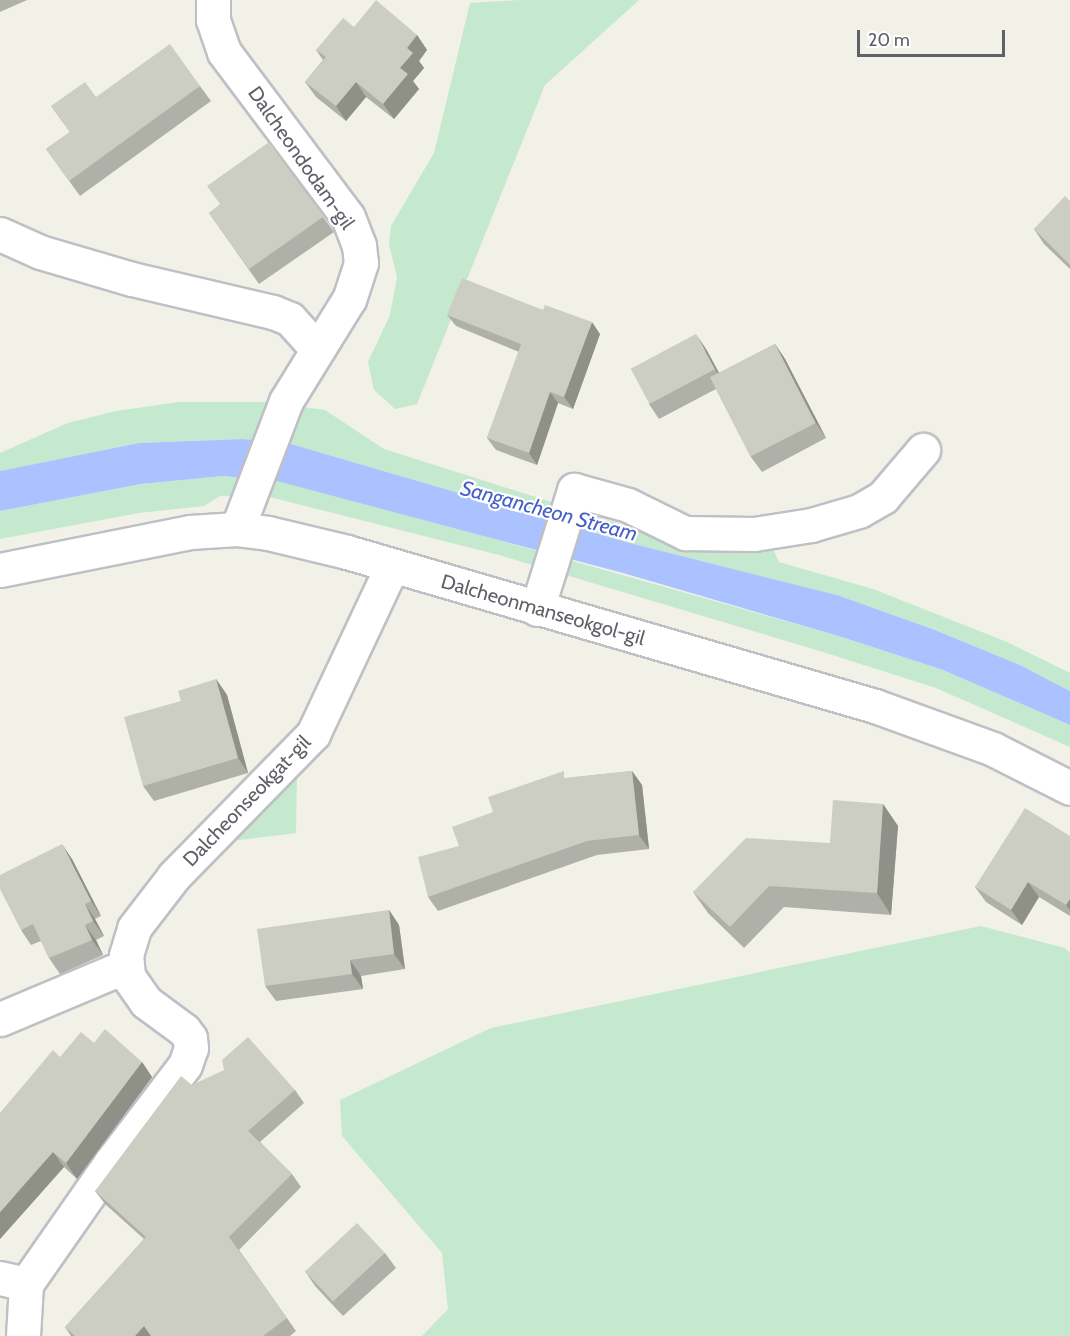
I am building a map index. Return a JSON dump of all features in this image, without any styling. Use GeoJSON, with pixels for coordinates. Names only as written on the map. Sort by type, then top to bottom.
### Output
{"type":"FeatureCollection","features":[{"type":"Feature","properties":{"kind":"street","name":"Dalcheondodam-gil"},"geometry":{"type":"LineString","coordinates":[[213,0],[213,20],[224,52],[354,229],[361,263],[357,282],[286,401],[241,517]]}},
{"type":"Feature","properties":{"kind":"street"},"geometry":{"type":"LineString","coordinates":[[0,234],[40,252],[132,279],[273,312],[290,320],[317,349]]}},
{"type":"Feature","properties":{"kind":"street"},"geometry":{"type":"LineString","coordinates":[[537,609],[574,490],[628,505],[685,533],[714,536],[811,525],[859,511],[883,497],[922,450]]}},
{"type":"Feature","properties":{"kind":"street","name":"Dalcheonmanseokgol-gil"},"geometry":{"type":"LineString","coordinates":[[0,570],[190,532],[241,517],[311,543],[874,706],[993,749],[1070,788]]}},
{"type":"Feature","properties":{"kind":"street","name":"Dalcheonseokgat-gil"},"geometry":{"type":"LineString","coordinates":[[126,966],[134,928],[156,897],[313,734],[328,709],[392,566]]}},
{"type":"Feature","properties":{"kind":"street"},"geometry":{"type":"LineString","coordinates":[[0,1019],[126,966],[135,989],[190,1038],[185,1065],[111,1162],[13,1281],[23,1336]]}},
{"type":"Feature","properties":{"kind":"green space"},"geometry":{"type":"Polygon","coordinates":[[[519,0],[639,0],[545,85],[417,404],[395,409],[374,390],[368,362],[390,315],[397,277],[389,244],[391,226],[434,153],[470,3],[519,0]]]}},
{"type":"Feature","properties":{"kind":"green space"},"geometry":{"type":"Polygon","coordinates":[[[179,402],[267,402],[325,410],[384,449],[643,531],[724,552],[773,549],[779,562],[873,589],[1007,642],[1070,673],[1070,691],[1020,665],[935,630],[837,595],[626,542],[291,444],[242,439],[139,443],[0,471],[0,453],[68,423],[116,411],[179,402]]]}},
{"type":"Feature","properties":{"kind":"green space"},"geometry":{"type":"Polygon","coordinates":[[[223,476],[277,481],[364,502],[845,638],[943,670],[1070,725],[1070,747],[936,688],[823,652],[499,555],[270,497],[220,496],[204,506],[139,513],[0,539],[0,511],[141,484],[223,476]]]}},
{"type":"Feature","properties":{"kind":"green space"},"geometry":{"type":"Polygon","coordinates":[[[297,772],[296,833],[231,841],[297,772]]]}},
{"type":"Feature","properties":{"kind":"green space"},"geometry":{"type":"Polygon","coordinates":[[[981,926],[1065,948],[1070,953],[1070,1336],[422,1336],[448,1309],[442,1253],[342,1136],[340,1100],[491,1028],[981,926]]]}},
{"type":"Feature","properties":{"kind":"water"},"geometry":{"type":"Polygon","coordinates":[[[243,439],[291,444],[626,542],[837,595],[935,630],[1020,665],[1070,691],[1070,725],[943,670],[845,638],[623,573],[277,481],[223,476],[141,484],[0,511],[0,471],[139,443],[243,439]]]}},
{"type":"Feature","properties":{"kind":"building"},"geometry":{"type":"Polygon","coordinates":[[[376,0],[417,35],[407,48],[413,53],[400,68],[408,74],[383,104],[356,82],[336,106],[305,82],[326,57],[316,50],[343,18],[354,27],[376,0]]]}},
{"type":"Feature","properties":{"kind":"building"},"geometry":{"type":"Polygon","coordinates":[[[170,44],[200,86],[69,181],[46,149],[70,132],[51,106],[85,82],[96,97],[170,44]]]}},
{"type":"Feature","properties":{"kind":"building"},"geometry":{"type":"Polygon","coordinates":[[[269,142],[323,217],[249,269],[209,213],[220,204],[207,186],[269,142]]]}},
{"type":"Feature","properties":{"kind":"building"},"geometry":{"type":"Polygon","coordinates":[[[1065,196],[1070,201],[1070,265],[1034,229],[1065,196]]]}},
{"type":"Feature","properties":{"kind":"building"},"geometry":{"type":"Polygon","coordinates":[[[462,278],[543,310],[545,305],[592,322],[564,397],[550,392],[529,453],[487,438],[521,344],[447,315],[462,278]]]}},
{"type":"Feature","properties":{"kind":"building"},"geometry":{"type":"Polygon","coordinates":[[[696,334],[715,369],[649,404],[631,369],[696,334]]]}},
{"type":"Feature","properties":{"kind":"building"},"geometry":{"type":"Polygon","coordinates":[[[775,344],[815,423],[750,456],[710,377],[775,344]]]}},
{"type":"Feature","properties":{"kind":"building"},"geometry":{"type":"Polygon","coordinates":[[[216,679],[238,758],[143,786],[124,717],[181,701],[178,691],[216,679]]]}},
{"type":"Feature","properties":{"kind":"building"},"geometry":{"type":"Polygon","coordinates":[[[564,771],[564,778],[632,771],[639,835],[587,841],[428,897],[418,857],[459,846],[452,827],[493,812],[488,797],[564,771]]]}},
{"type":"Feature","properties":{"kind":"building"},"geometry":{"type":"Polygon","coordinates":[[[833,800],[883,804],[877,893],[769,886],[730,927],[693,892],[746,838],[830,843],[833,800]]]}},
{"type":"Feature","properties":{"kind":"building"},"geometry":{"type":"Polygon","coordinates":[[[1025,808],[1070,836],[1070,899],[1066,905],[1028,882],[1011,910],[975,887],[1025,808]]]}},
{"type":"Feature","properties":{"kind":"building"},"geometry":{"type":"Polygon","coordinates":[[[62,844],[91,901],[85,904],[93,921],[85,925],[92,940],[49,958],[33,924],[21,930],[0,889],[0,875],[62,844]]]}},
{"type":"Feature","properties":{"kind":"building"},"geometry":{"type":"Polygon","coordinates":[[[389,910],[394,954],[350,960],[352,974],[265,986],[257,929],[389,910]]]}},
{"type":"Feature","properties":{"kind":"building"},"geometry":{"type":"Polygon","coordinates":[[[105,1029],[142,1062],[66,1163],[53,1152],[0,1212],[0,1113],[53,1050],[60,1057],[81,1032],[94,1043],[105,1029]]]}},
{"type":"Feature","properties":{"kind":"building"},"geometry":{"type":"Polygon","coordinates":[[[248,1037],[295,1090],[248,1131],[292,1174],[229,1237],[287,1318],[263,1336],[151,1336],[144,1326],[135,1336],[75,1336],[65,1327],[146,1237],[95,1191],[181,1076],[192,1085],[224,1070],[222,1060],[248,1037]]]}},
{"type":"Feature","properties":{"kind":"building"},"geometry":{"type":"Polygon","coordinates":[[[357,1223],[385,1253],[333,1301],[305,1271],[357,1223]]]}},
{"type":"Feature","properties":{"kind":"water label","name":"Sangancheon Stream"},"geometry":{"type":"Point","coordinates":[549,511]}}]}
